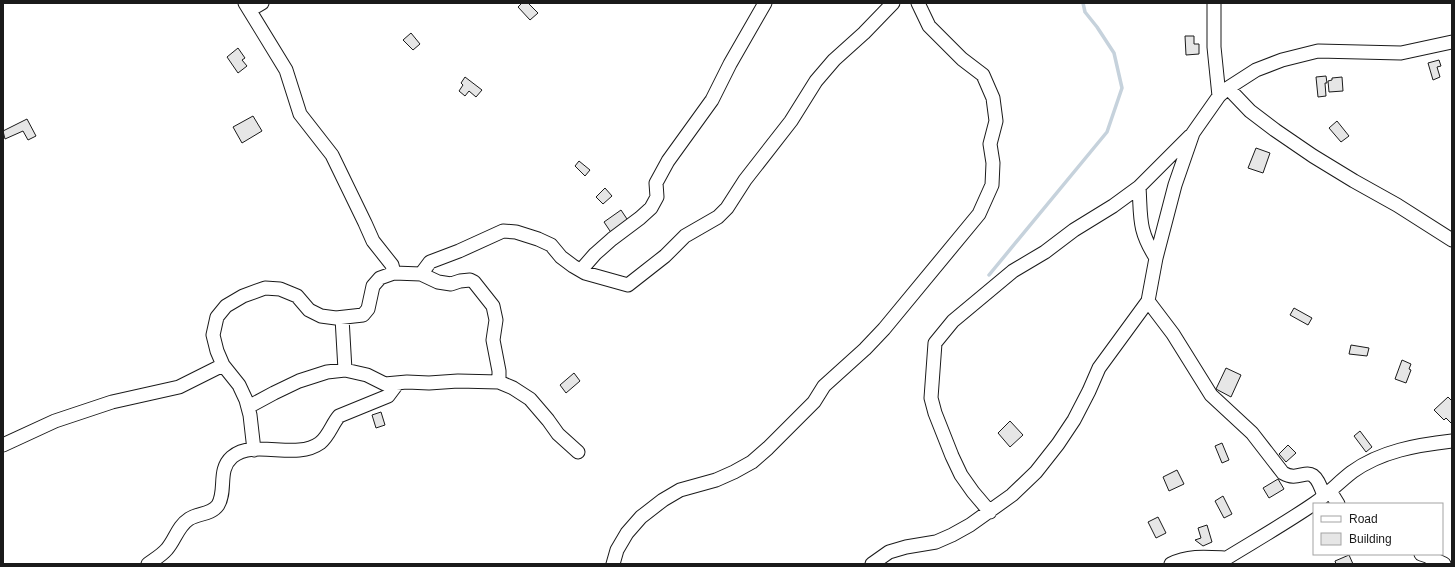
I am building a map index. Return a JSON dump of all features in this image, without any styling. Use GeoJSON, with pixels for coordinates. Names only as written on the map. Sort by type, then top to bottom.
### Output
{"type":"FeatureCollection","features":[{"type":"Feature","properties":{"kind":"street"},"geometry":{"type":"LineString","coordinates":[[262,3],[247,7],[286,70],[300,114],[332,155],[366,223],[373,241],[392,265],[394,273]]}},
{"type":"Feature","properties":{"kind":"street"},"geometry":{"type":"LineString","coordinates":[[581,270],[612,238],[640,218],[651,208],[657,197],[656,183],[668,161],[712,100],[730,64],[765,3]]}},
{"type":"Feature","properties":{"kind":"street"},"geometry":{"type":"LineString","coordinates":[[421,274],[430,262],[459,251],[503,231],[516,232],[538,239],[551,246],[561,257],[581,270],[628,285],[664,256],[685,236],[718,216],[728,208],[745,180],[791,121],[816,81],[834,60],[864,33],[893,3]]}},
{"type":"Feature","properties":{"kind":"street"},"geometry":{"type":"LineString","coordinates":[[613,564],[617,550],[627,533],[641,517],[663,500],[680,490],[716,480],[734,472],[752,462],[768,448],[814,402],[824,386],[865,349],[884,328],[979,214],[992,185],[993,163],[990,144],[996,121],[993,98],[982,75],[962,59],[929,26],[918,3]]}},
{"type":"Feature","properties":{"kind":"street"},"geometry":{"type":"LineString","coordinates":[[1214,3],[1214,47],[1223,92],[1306,152],[1397,205],[1452,240]]}},
{"type":"Feature","properties":{"kind":"street"},"geometry":{"type":"LineString","coordinates":[[990,512],[961,475],[935,413],[931,398],[935,342],[953,321],[1013,271],[1045,252],[1074,230],[1140,187],[1193,133],[1223,92],[1256,70],[1282,60],[1318,51],[1401,53],[1452,42]]}},
{"type":"Feature","properties":{"kind":"street"},"geometry":{"type":"LineString","coordinates":[[872,564],[889,552],[906,547],[936,542],[952,536],[990,512],[1012,495],[1036,472],[1058,444],[1090,391],[1099,368],[1148,301],[1156,258],[1175,185],[1193,133]]}},
{"type":"Feature","properties":{"kind":"street"},"geometry":{"type":"LineString","coordinates":[[1140,187],[1140,220],[1142,230],[1156,258]]}},
{"type":"Feature","properties":{"kind":"street"},"geometry":{"type":"LineString","coordinates":[[254,450],[250,415],[246,400],[239,385],[223,365],[217,351],[213,335],[217,317],[226,306],[244,296],[265,288],[280,289],[297,296],[309,310],[315,313],[329,317],[342,318],[363,314],[368,309],[373,286],[380,278],[394,273],[421,274],[438,282],[451,284],[470,280],[474,282],[492,306],[496,320],[493,340],[499,371],[499,382]]}},
{"type":"Feature","properties":{"kind":"street"},"geometry":{"type":"LineString","coordinates":[[1148,301],[1173,334],[1211,395],[1252,433],[1283,473],[1291,476],[1306,474],[1311,475],[1337,503]]}},
{"type":"Feature","properties":{"kind":"street"},"geometry":{"type":"LineString","coordinates":[[342,318],[345,370]]}},
{"type":"Feature","properties":{"kind":"street"},"geometry":{"type":"LineString","coordinates":[[3,445],[55,421],[112,402],[179,387],[223,365]]}},
{"type":"Feature","properties":{"kind":"street"},"geometry":{"type":"LineString","coordinates":[[248,407],[300,381],[327,372],[345,370],[367,375],[385,384],[458,381],[499,382],[530,398],[558,434],[578,452]]}},
{"type":"Feature","properties":{"kind":"street"},"geometry":{"type":"LineString","coordinates":[[148,564],[166,550],[181,527],[188,520],[213,511],[218,505],[222,495],[223,470],[226,463],[233,456],[244,450],[306,449],[319,443],[326,436],[339,416],[388,396],[397,384]]}},
{"type":"Feature","properties":{"kind":"street"},"geometry":{"type":"LineString","coordinates":[[1314,503],[1353,472],[1371,460],[1392,452],[1424,444],[1452,441]]}},
{"type":"Feature","properties":{"kind":"street"},"geometry":{"type":"LineString","coordinates":[[1171,564],[1176,561],[1196,557],[1221,561],[1283,524],[1313,504]]}},
{"type":"Feature","properties":{"kind":"street"},"geometry":{"type":"LineString","coordinates":[[1424,555],[1444,564]]}},
{"type":"Feature","properties":{"kind":"building"},"geometry":{"type":"Polygon","coordinates":[[[522,3],[528,3],[538,13],[530,20],[518,7],[522,3]]]}},
{"type":"Feature","properties":{"kind":"building"},"geometry":{"type":"Polygon","coordinates":[[[411,33],[420,44],[413,50],[403,40],[411,33]]]}},
{"type":"Feature","properties":{"kind":"building"},"geometry":{"type":"Polygon","coordinates":[[[1185,36],[1194,36],[1194,44],[1199,44],[1199,54],[1186,55],[1185,36]]]}},
{"type":"Feature","properties":{"kind":"building"},"geometry":{"type":"Polygon","coordinates":[[[238,48],[245,58],[242,60],[247,66],[238,73],[227,57],[238,48]]]}},
{"type":"Feature","properties":{"kind":"building"},"geometry":{"type":"Polygon","coordinates":[[[1439,60],[1441,66],[1437,67],[1440,77],[1433,80],[1428,63],[1439,60]]]}},
{"type":"Feature","properties":{"kind":"building"},"geometry":{"type":"Polygon","coordinates":[[[1326,76],[1326,96],[1318,97],[1316,77],[1326,76]]]}},
{"type":"Feature","properties":{"kind":"building"},"geometry":{"type":"Polygon","coordinates":[[[465,77],[482,90],[476,97],[469,91],[465,96],[459,91],[463,85],[461,83],[465,77]]]}},
{"type":"Feature","properties":{"kind":"building"},"geometry":{"type":"Polygon","coordinates":[[[1342,77],[1343,91],[1329,92],[1328,81],[1332,80],[1332,78],[1342,77]]]}},
{"type":"Feature","properties":{"kind":"building"},"geometry":{"type":"Polygon","coordinates":[[[253,116],[262,131],[242,143],[233,127],[253,116]]]}},
{"type":"Feature","properties":{"kind":"building"},"geometry":{"type":"Polygon","coordinates":[[[27,119],[36,136],[28,140],[23,131],[5,139],[3,131],[27,119]]]}},
{"type":"Feature","properties":{"kind":"building"},"geometry":{"type":"Polygon","coordinates":[[[1337,121],[1349,136],[1341,142],[1329,128],[1337,121]]]}},
{"type":"Feature","properties":{"kind":"building"},"geometry":{"type":"Polygon","coordinates":[[[1256,148],[1270,153],[1263,173],[1248,168],[1256,148]]]}},
{"type":"Feature","properties":{"kind":"building"},"geometry":{"type":"Polygon","coordinates":[[[579,161],[590,170],[585,176],[575,166],[579,161]]]}},
{"type":"Feature","properties":{"kind":"building"},"geometry":{"type":"Polygon","coordinates":[[[605,188],[612,196],[603,204],[596,197],[605,188]]]}},
{"type":"Feature","properties":{"kind":"building"},"geometry":{"type":"Polygon","coordinates":[[[621,210],[629,222],[612,234],[604,222],[621,210]]]}},
{"type":"Feature","properties":{"kind":"building"},"geometry":{"type":"Polygon","coordinates":[[[1294,308],[1312,318],[1308,325],[1290,315],[1294,308]]]}},
{"type":"Feature","properties":{"kind":"building"},"geometry":{"type":"Polygon","coordinates":[[[1351,345],[1369,348],[1367,356],[1349,354],[1351,345]]]}},
{"type":"Feature","properties":{"kind":"building"},"geometry":{"type":"Polygon","coordinates":[[[1402,360],[1411,364],[1409,369],[1411,370],[1406,383],[1395,379],[1402,360]]]}},
{"type":"Feature","properties":{"kind":"building"},"geometry":{"type":"Polygon","coordinates":[[[1226,368],[1241,375],[1231,397],[1216,389],[1226,368]]]}},
{"type":"Feature","properties":{"kind":"building"},"geometry":{"type":"Polygon","coordinates":[[[574,373],[580,381],[566,393],[560,385],[574,373]]]}},
{"type":"Feature","properties":{"kind":"building"},"geometry":{"type":"Polygon","coordinates":[[[1448,397],[1452,401],[1452,424],[1446,418],[1444,420],[1434,410],[1448,397]]]}},
{"type":"Feature","properties":{"kind":"building"},"geometry":{"type":"Polygon","coordinates":[[[381,412],[385,425],[376,428],[372,415],[381,412]]]}},
{"type":"Feature","properties":{"kind":"building"},"geometry":{"type":"Polygon","coordinates":[[[1010,421],[1023,435],[1010,447],[998,433],[1010,421]]]}},
{"type":"Feature","properties":{"kind":"building"},"geometry":{"type":"Polygon","coordinates":[[[1360,431],[1372,447],[1366,452],[1354,436],[1360,431]]]}},
{"type":"Feature","properties":{"kind":"building"},"geometry":{"type":"Polygon","coordinates":[[[1222,443],[1229,460],[1222,463],[1215,446],[1222,443]]]}},
{"type":"Feature","properties":{"kind":"building"},"geometry":{"type":"Polygon","coordinates":[[[1288,445],[1296,453],[1286,462],[1279,454],[1288,445]]]}},
{"type":"Feature","properties":{"kind":"building"},"geometry":{"type":"Polygon","coordinates":[[[1177,470],[1184,484],[1169,491],[1163,477],[1177,470]]]}},
{"type":"Feature","properties":{"kind":"building"},"geometry":{"type":"Polygon","coordinates":[[[1278,479],[1284,489],[1269,498],[1263,488],[1278,479]]]}},
{"type":"Feature","properties":{"kind":"building"},"geometry":{"type":"Polygon","coordinates":[[[1223,496],[1232,514],[1224,518],[1215,501],[1223,496]]]}},
{"type":"Feature","properties":{"kind":"building"},"geometry":{"type":"Polygon","coordinates":[[[1158,517],[1166,533],[1156,538],[1148,522],[1158,517]]]}},
{"type":"Feature","properties":{"kind":"building"},"geometry":{"type":"Polygon","coordinates":[[[1207,525],[1212,542],[1203,546],[1195,540],[1201,538],[1198,528],[1207,525]]]}},
{"type":"Feature","properties":{"kind":"building"},"geometry":{"type":"Polygon","coordinates":[[[1349,555],[1353,564],[1336,564],[1335,561],[1349,555]]]}},
{"type":"Feature","properties":{"kind":"waterway"},"geometry":{"type":"LineString","coordinates":[[989,275],[1107,132],[1122,88],[1114,53],[1085,12],[1083,3]]}}]}
